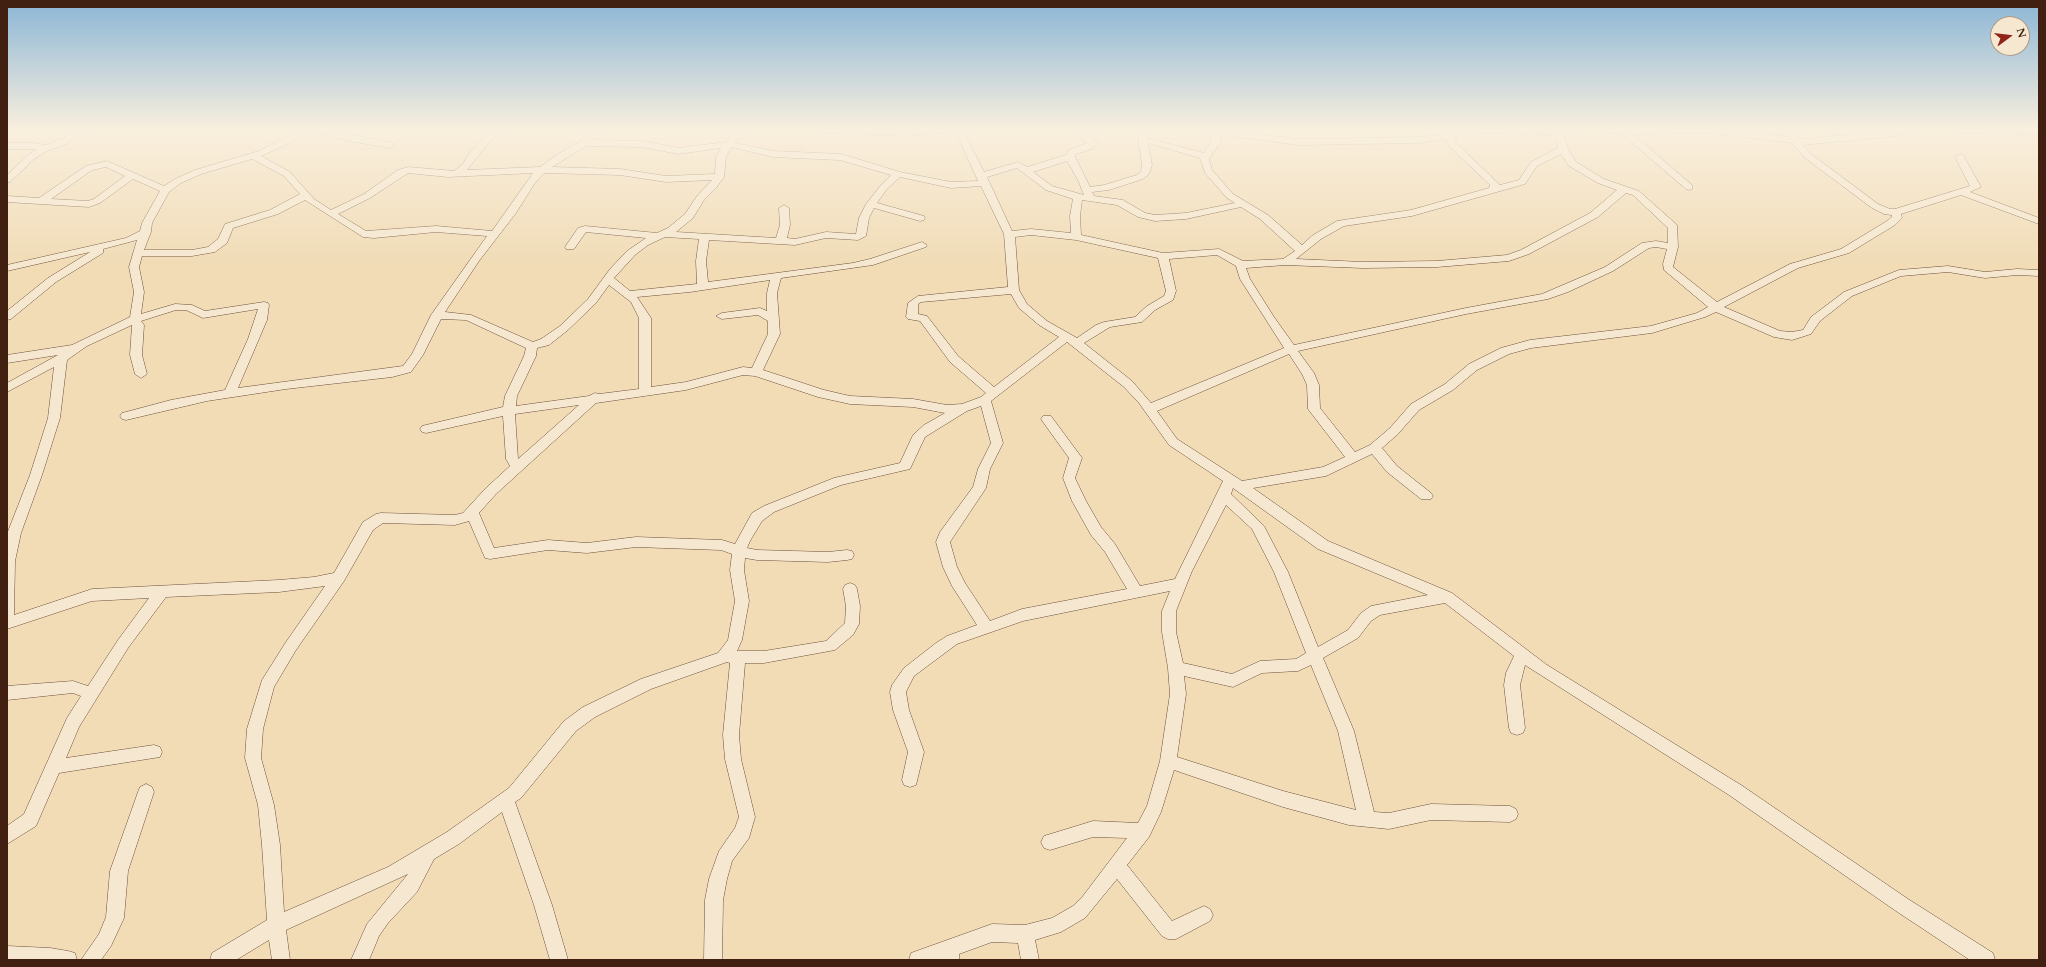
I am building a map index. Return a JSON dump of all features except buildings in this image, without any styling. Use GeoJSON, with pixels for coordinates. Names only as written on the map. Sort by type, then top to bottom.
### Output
{"type":"FeatureCollection","features":[{"type":"Feature","properties":{"kind":"street"},"geometry":{"type":"LineString","coordinates":[[43,200],[80,175]]}},
{"type":"Feature","properties":{"kind":"street"},"geometry":{"type":"LineString","coordinates":[[141,374],[136,355],[138,324],[135,319],[139,292],[134,274],[134,266],[146,232],[147,224],[165,190],[178,181],[191,175]]}},
{"type":"Feature","properties":{"kind":"street"},"geometry":{"type":"LineString","coordinates":[[288,175],[311,201],[332,213],[357,231],[367,234],[436,229],[494,234]]}},
{"type":"Feature","properties":{"kind":"street"},"geometry":{"type":"LineString","coordinates":[[332,213],[368,196],[398,175]]}},
{"type":"Feature","properties":{"kind":"street"},"geometry":{"type":"LineString","coordinates":[[126,416],[171,404],[230,393],[321,380],[392,373],[407,369],[417,355],[437,315],[531,181],[537,175]]}},
{"type":"Feature","properties":{"kind":"street"},"geometry":{"type":"LineString","coordinates":[[641,175],[666,179],[719,177]]}},
{"type":"Feature","properties":{"kind":"street"},"geometry":{"type":"LineString","coordinates":[[570,246],[582,230],[585,229],[661,235],[801,242],[826,235],[861,236],[864,218],[871,204],[884,187],[897,175]]}},
{"type":"Feature","properties":{"kind":"street"},"geometry":{"type":"LineString","coordinates":[[904,175],[952,185],[983,180],[994,175]]}},
{"type":"Feature","properties":{"kind":"street"},"geometry":{"type":"LineString","coordinates":[[981,175],[1009,234],[1012,252],[1014,290],[1023,306],[1043,323],[1072,340],[1128,384],[1150,409],[1173,442],[1231,487],[1324,545],[1447,597],[1522,655],[1736,790],[1902,906],[1986,960]]}},
{"type":"Feature","properties":{"kind":"street"},"geometry":{"type":"LineString","coordinates":[[1031,175],[1049,188],[1078,197],[1142,175]]}},
{"type":"Feature","properties":{"kind":"street"},"geometry":{"type":"LineString","coordinates":[[1079,175],[1089,194],[1120,202],[1142,215],[1155,218],[1186,216],[1242,204]]}},
{"type":"Feature","properties":{"kind":"street"},"geometry":{"type":"LineString","coordinates":[[1214,175],[1224,190],[1242,204],[1264,217],[1302,251]]}},
{"type":"Feature","properties":{"kind":"street"},"geometry":{"type":"LineString","coordinates":[[1487,175],[1495,186],[1493,190]]}},
{"type":"Feature","properties":{"kind":"street"},"geometry":{"type":"LineString","coordinates":[[1285,262],[1302,251],[1317,237],[1341,223],[1426,210],[1522,182],[1528,175]]}},
{"type":"Feature","properties":{"kind":"street"},"geometry":{"type":"LineString","coordinates":[[1589,175],[1639,195],[1673,227],[1673,247],[1668,264],[1669,269],[1717,308],[1778,334],[1798,335],[1807,332],[1811,328],[1815,319],[1848,294],[1899,273],[1948,269],[1984,275],[2017,272],[2039,273]]}},
{"type":"Feature","properties":{"kind":"street"},"geometry":{"type":"LineString","coordinates":[[1674,175],[1689,188]]}},
{"type":"Feature","properties":{"kind":"street"},"geometry":{"type":"LineString","coordinates":[[1833,175],[1875,206],[1888,212],[1896,212],[1977,186],[1971,175]]}},
{"type":"Feature","properties":{"kind":"street"},"geometry":{"type":"LineString","coordinates":[[7,199],[91,203],[131,176],[165,190]]}},
{"type":"Feature","properties":{"kind":"street"},"geometry":{"type":"LineString","coordinates":[[437,315],[462,316],[477,320],[532,346],[541,344],[564,328],[592,301],[608,279],[631,253],[644,243],[677,226],[689,216],[700,198],[713,186],[719,177]]}},
{"type":"Feature","properties":{"kind":"street"},"geometry":{"type":"LineString","coordinates":[[1009,234],[1031,232],[1076,237],[1163,256],[1219,252],[1242,265],[1285,262],[1363,265],[1437,264],[1510,258],[1525,252],[1594,215],[1624,189]]}},
{"type":"Feature","properties":{"kind":"street"},"geometry":{"type":"LineString","coordinates":[[1959,191],[2039,221]]}},
{"type":"Feature","properties":{"kind":"street"},"geometry":{"type":"LineString","coordinates":[[138,253],[192,253],[211,250],[223,241],[229,226],[274,212],[306,195]]}},
{"type":"Feature","properties":{"kind":"street"},"geometry":{"type":"LineString","coordinates":[[1076,237],[1075,216],[1078,197]]}},
{"type":"Feature","properties":{"kind":"street"},"geometry":{"type":"LineString","coordinates":[[871,204],[920,218]]}},
{"type":"Feature","properties":{"kind":"street"},"geometry":{"type":"LineString","coordinates":[[781,240],[785,225],[784,208]]}},
{"type":"Feature","properties":{"kind":"street"},"geometry":{"type":"LineString","coordinates":[[1231,487],[1326,471],[1374,448],[1394,431],[1415,407],[1449,387],[1473,367],[1505,351],[1530,344],[1667,326],[1701,315],[1717,308],[1758,284],[1794,266],[1845,251],[1891,223],[1896,218],[1896,212]]}},
{"type":"Feature","properties":{"kind":"street"},"geometry":{"type":"LineString","coordinates":[[7,268],[129,240],[146,232]]}},
{"type":"Feature","properties":{"kind":"street"},"geometry":{"type":"LineString","coordinates":[[703,286],[701,261],[704,236]]}},
{"type":"Feature","properties":{"kind":"street"},"geometry":{"type":"LineString","coordinates":[[1150,409],[1161,403],[1291,349],[1466,311],[1544,297],[1564,290],[1609,269],[1646,245],[1656,244],[1673,247]]}},
{"type":"Feature","properties":{"kind":"street"},"geometry":{"type":"LineString","coordinates":[[7,317],[52,280],[107,245]]}},
{"type":"Feature","properties":{"kind":"street"},"geometry":{"type":"LineString","coordinates":[[629,294],[664,292],[776,275],[868,264],[922,245]]}},
{"type":"Feature","properties":{"kind":"street"},"geometry":{"type":"LineString","coordinates":[[713,960],[714,900],[718,879],[725,857],[743,832],[747,818],[746,808],[733,759],[731,735],[731,648],[735,640],[742,601],[737,570],[739,551],[753,522],[765,512],[839,481],[905,466],[917,438],[928,428],[963,408],[990,397],[1072,340],[1108,324],[1138,320],[1151,308],[1169,298],[1171,291],[1163,256]]}},
{"type":"Feature","properties":{"kind":"street"},"geometry":{"type":"LineString","coordinates":[[1242,265],[1240,268],[1245,279],[1308,373],[1313,385],[1314,409],[1353,458]]}},
{"type":"Feature","properties":{"kind":"street"},"geometry":{"type":"LineString","coordinates":[[756,372],[773,340],[774,320],[772,293],[776,275]]}},
{"type":"Feature","properties":{"kind":"street"},"geometry":{"type":"LineString","coordinates":[[608,279],[629,294],[639,305],[645,318],[645,392]]}},
{"type":"Feature","properties":{"kind":"street"},"geometry":{"type":"LineString","coordinates":[[986,627],[959,586],[950,567],[943,542],[945,536],[979,488],[984,469],[997,443],[990,397],[954,359],[923,318],[912,317],[913,303],[918,299],[1014,290]]}},
{"type":"Feature","properties":{"kind":"street"},"geometry":{"type":"LineString","coordinates":[[7,305],[21,305]]}},
{"type":"Feature","properties":{"kind":"street"},"geometry":{"type":"LineString","coordinates":[[7,388],[61,358],[74,348],[135,319],[180,306],[188,307],[203,315],[264,305],[254,340],[230,393]]}},
{"type":"Feature","properties":{"kind":"street"},"geometry":{"type":"LineString","coordinates":[[722,316],[760,311],[774,320]]}},
{"type":"Feature","properties":{"kind":"street"},"geometry":{"type":"LineString","coordinates":[[517,468],[512,459],[509,410],[511,396],[530,356],[532,346]]}},
{"type":"Feature","properties":{"kind":"street"},"geometry":{"type":"LineString","coordinates":[[7,359],[74,348]]}},
{"type":"Feature","properties":{"kind":"street"},"geometry":{"type":"LineString","coordinates":[[61,358],[54,418],[36,475],[14,533],[8,561],[7,623],[52,610],[87,596],[162,593],[198,589],[314,583],[339,577]]}},
{"type":"Feature","properties":{"kind":"street"},"geometry":{"type":"LineString","coordinates":[[426,428],[509,410],[595,397],[686,386],[739,372],[756,372],[822,394],[850,400],[913,403],[947,409],[963,408]]}},
{"type":"Feature","properties":{"kind":"street"},"geometry":{"type":"LineString","coordinates":[[281,960],[276,925],[271,845],[266,805],[253,758],[255,729],[267,685],[291,646],[339,577],[368,526],[377,519],[387,517],[455,520],[464,518],[472,513],[491,491],[595,397]]}},
{"type":"Feature","properties":{"kind":"street"},"geometry":{"type":"LineString","coordinates":[[1047,419],[1076,458],[1070,478],[1079,502],[1096,531],[1110,548],[1136,591]]}},
{"type":"Feature","properties":{"kind":"street"},"geometry":{"type":"LineString","coordinates":[[1374,448],[1392,469],[1426,496]]}},
{"type":"Feature","properties":{"kind":"street"},"geometry":{"type":"LineString","coordinates":[[918,960],[950,954],[992,933],[1025,934],[1050,928],[1080,912],[1143,831],[1155,807],[1168,762],[1178,694],[1176,668],[1168,621],[1169,611],[1179,584],[1231,487]]}},
{"type":"Feature","properties":{"kind":"street"},"geometry":{"type":"LineString","coordinates":[[1231,487],[1265,540],[1281,572],[1300,625],[1316,656],[1346,731],[1367,818]]}},
{"type":"Feature","properties":{"kind":"street"},"geometry":{"type":"LineString","coordinates":[[472,513],[490,554],[548,545],[587,548],[636,542],[722,545],[757,555],[828,557],[847,555]]}},
{"type":"Feature","properties":{"kind":"street"},"geometry":{"type":"LineString","coordinates":[[910,780],[916,752],[901,710],[898,692],[902,680],[909,672],[952,640],[1022,615],[1136,591],[1179,584]]}},
{"type":"Feature","properties":{"kind":"street"},"geometry":{"type":"LineString","coordinates":[[219,960],[276,925],[394,873],[428,853],[506,800],[526,781],[562,735],[585,714],[640,687],[731,657],[764,657],[830,646],[848,631],[852,624],[853,606],[850,589]]}},
{"type":"Feature","properties":{"kind":"street"},"geometry":{"type":"LineString","coordinates":[[7,836],[30,820],[73,723],[90,692],[123,644],[162,593]]}},
{"type":"Feature","properties":{"kind":"street"},"geometry":{"type":"LineString","coordinates":[[1176,668],[1233,682],[1260,667],[1295,666],[1316,656],[1353,634],[1366,617],[1376,610],[1447,597]]}},
{"type":"Feature","properties":{"kind":"street"},"geometry":{"type":"LineString","coordinates":[[1517,728],[1512,685],[1514,673],[1522,655]]}},
{"type":"Feature","properties":{"kind":"street"},"geometry":{"type":"LineString","coordinates":[[7,693],[73,687],[90,692]]}},
{"type":"Feature","properties":{"kind":"street"},"geometry":{"type":"LineString","coordinates":[[53,767],[154,752]]}},
{"type":"Feature","properties":{"kind":"street"},"geometry":{"type":"LineString","coordinates":[[1168,762],[1317,810],[1349,817],[1389,821],[1419,814],[1444,812],[1510,814]]}},
{"type":"Feature","properties":{"kind":"street"},"geometry":{"type":"LineString","coordinates":[[88,960],[106,940],[115,918],[120,867],[146,792]]}},
{"type":"Feature","properties":{"kind":"street"},"geometry":{"type":"LineString","coordinates":[[506,800],[543,905],[559,960]]}},
{"type":"Feature","properties":{"kind":"street"},"geometry":{"type":"LineString","coordinates":[[1050,842],[1093,829],[1143,831]]}},
{"type":"Feature","properties":{"kind":"street"},"geometry":{"type":"LineString","coordinates":[[360,960],[373,930],[382,917],[411,886],[428,853]]}},
{"type":"Feature","properties":{"kind":"street"},"geometry":{"type":"LineString","coordinates":[[1117,866],[1168,930],[1176,930],[1204,915]]}},
{"type":"Feature","properties":{"kind":"street"},"geometry":{"type":"LineString","coordinates":[[1025,934],[1030,960]]}},
{"type":"Feature","properties":{"kind":"street"},"geometry":{"type":"LineString","coordinates":[[7,955],[50,957],[68,960]]}}]}
